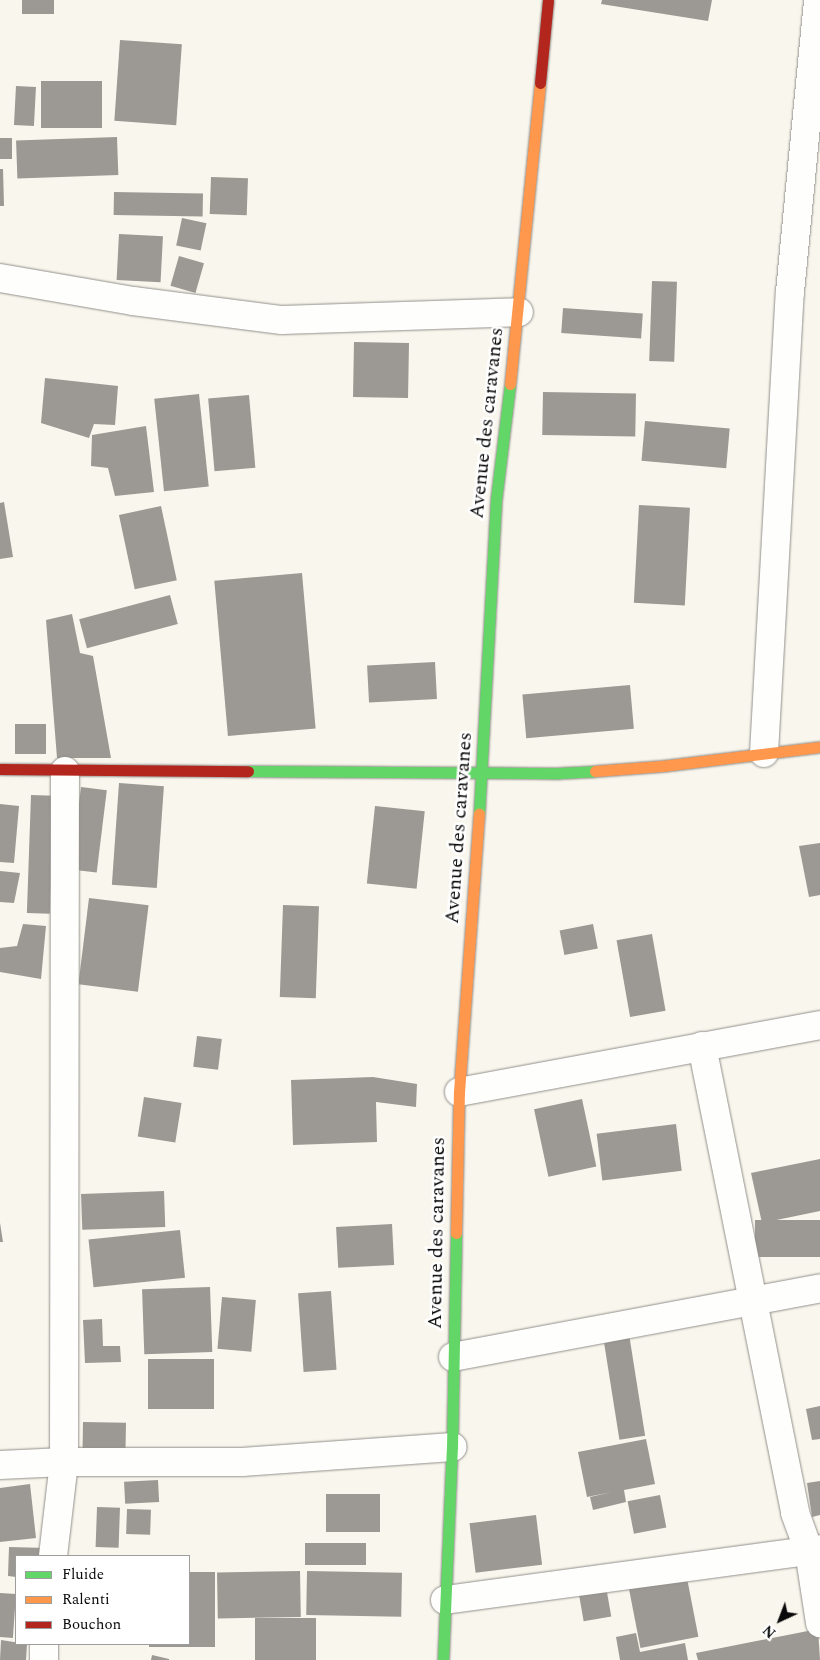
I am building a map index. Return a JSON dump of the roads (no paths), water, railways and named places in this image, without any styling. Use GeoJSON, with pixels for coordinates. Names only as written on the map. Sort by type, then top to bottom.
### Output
{"type":"FeatureCollection","features":[{"type":"Feature","properties":{"kind":"street","name":"Avenue des caravanes"},"geometry":{"type":"LineString","coordinates":[[444,1660],[452,1447],[459,1092],[482,772],[496,500],[519,312],[548,0]]}},
{"type":"Feature","properties":{"kind":"street"},"geometry":{"type":"LineString","coordinates":[[764,753],[790,292],[818,0]]}},
{"type":"Feature","properties":{"kind":"street"},"geometry":{"type":"LineString","coordinates":[[0,278],[133,301],[282,320],[519,312]]}},
{"type":"Feature","properties":{"kind":"street"},"geometry":{"type":"LineString","coordinates":[[0,769],[65,771],[560,773],[662,766],[820,748]]}},
{"type":"Feature","properties":{"kind":"street"},"geometry":{"type":"LineString","coordinates":[[54,1555],[64,1462],[65,771]]}},
{"type":"Feature","properties":{"kind":"street"},"geometry":{"type":"LineString","coordinates":[[459,1092],[820,1025]]}},
{"type":"Feature","properties":{"kind":"street"},"geometry":{"type":"LineString","coordinates":[[702,1046],[795,1513],[814,1550],[820,1623]]}},
{"type":"Feature","properties":{"kind":"street"},"geometry":{"type":"LineString","coordinates":[[453,1357],[820,1288]]}},
{"type":"Feature","properties":{"kind":"street"},"geometry":{"type":"LineString","coordinates":[[0,1465],[64,1462],[242,1462],[452,1447]]}},
{"type":"Feature","properties":{"kind":"street"},"geometry":{"type":"LineString","coordinates":[[445,1600],[814,1550]]}},
{"type":"Feature","properties":{"kind":"street"},"geometry":{"type":"LineString","coordinates":[[44,1645],[44,1660]]}}]}
